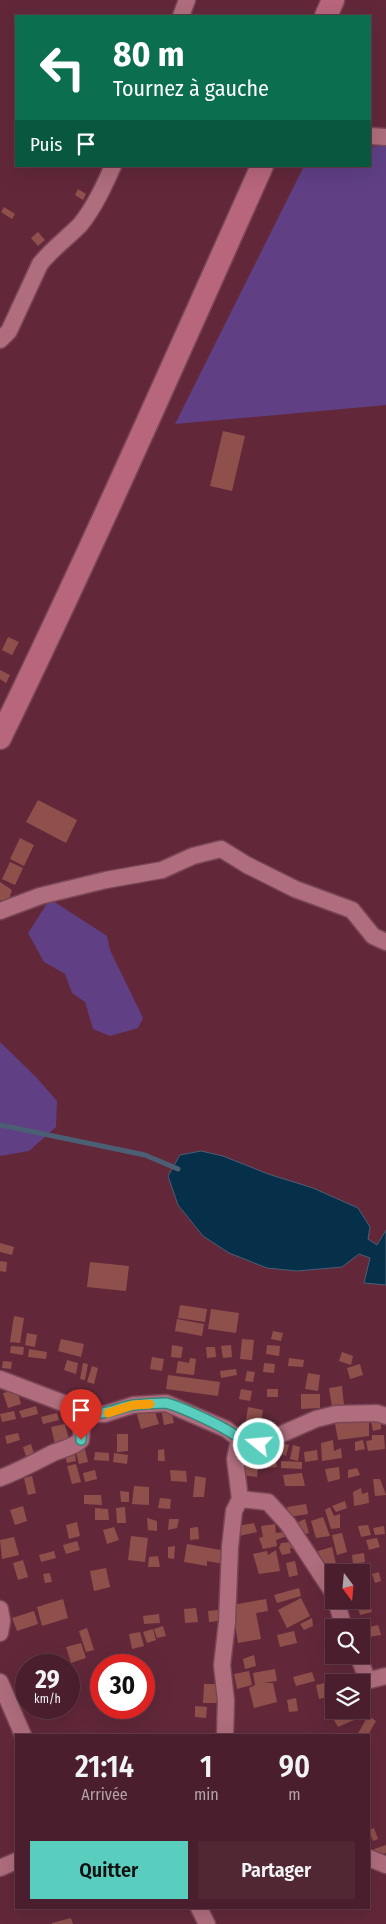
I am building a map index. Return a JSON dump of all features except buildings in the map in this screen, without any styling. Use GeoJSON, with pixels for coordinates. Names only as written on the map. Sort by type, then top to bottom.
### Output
{"type":"FeatureCollection","features":[{"type":"Feature","properties":{"kind":"street"},"geometry":{"type":"LineString","coordinates":[[181,15],[186,0]]}},
{"type":"Feature","properties":{"kind":"street"},"geometry":{"type":"LineString","coordinates":[[326,15],[333,0]]}},
{"type":"Feature","properties":{"kind":"street"},"geometry":{"type":"LineString","coordinates":[[371,136],[386,137]]}},
{"type":"Feature","properties":{"kind":"street"},"geometry":{"type":"LineString","coordinates":[[0,340],[9,331],[40,264],[88,214],[113,167]]}},
{"type":"Feature","properties":{"kind":"street"},"geometry":{"type":"LineString","coordinates":[[0,738],[52,632],[114,497],[262,167]]}},
{"type":"Feature","properties":{"kind":"street"},"geometry":{"type":"LineString","coordinates":[[0,910],[40,896],[106,880],[162,870],[193,856],[221,849],[247,865],[295,889],[352,910],[373,936],[386,942]]}},
{"type":"Feature","properties":{"kind":"street"},"geometry":{"type":"LineString","coordinates":[[0,1379],[92,1414],[104,1414],[133,1405],[166,1403],[226,1429],[249,1444],[259,1444],[316,1419],[336,1414],[377,1413],[386,1416]]}},
{"type":"Feature","properties":{"kind":"street"},"geometry":{"type":"LineString","coordinates":[[0,1478],[22,1470],[52,1454],[77,1444],[81,1440],[82,1410]]}},
{"type":"Feature","properties":{"kind":"street"},"geometry":{"type":"LineString","coordinates":[[224,1734],[226,1701],[222,1665],[227,1622],[231,1538],[234,1511],[240,1499],[234,1458],[239,1439]]}},
{"type":"Feature","properties":{"kind":"street"},"geometry":{"type":"LineString","coordinates":[[240,1499],[268,1502],[288,1524],[325,1580]]}},
{"type":"Feature","properties":{"kind":"street"},"geometry":{"type":"LineString","coordinates":[[0,1609],[2,1621],[0,1633]]}},
{"type":"Feature","properties":{"kind":"street"},"geometry":{"type":"LineString","coordinates":[[361,1664],[366,1676],[370,1680],[386,1676]]}},
{"type":"Feature","properties":{"kind":"street"},"geometry":{"type":"LineString","coordinates":[[0,1682],[23,1734]]}},
{"type":"Feature","properties":{"kind":"street"},"geometry":{"type":"LineString","coordinates":[[370,1858],[386,1866]]}},
{"type":"Feature","properties":{"kind":"street"},"geometry":{"type":"LineString","coordinates":[[0,1868],[15,1861]]}},
{"type":"Feature","properties":{"kind":"street"},"geometry":{"type":"LineString","coordinates":[[199,1909],[206,1924]]}},
{"type":"Feature","properties":{"kind":"shaded area"},"geometry":{"type":"Polygon","coordinates":[[[386,145],[386,405],[175,424],[304,167],[371,167],[371,147],[386,145]]]}},
{"type":"Feature","properties":{"kind":"shaded area"},"geometry":{"type":"Polygon","coordinates":[[[50,899],[107,936],[110,950],[143,1018],[138,1028],[110,1036],[93,1029],[85,1002],[72,993],[65,974],[44,962],[28,933],[50,899]]]}},
{"type":"Feature","properties":{"kind":"shaded area"},"geometry":{"type":"Polygon","coordinates":[[[0,1042],[36,1077],[57,1101],[56,1127],[29,1151],[0,1156],[0,1042]]]}},
{"type":"Feature","properties":{"kind":"water"},"geometry":{"type":"Polygon","coordinates":[[[201,1151],[223,1156],[268,1174],[313,1188],[358,1208],[370,1227],[368,1239],[377,1245],[386,1230],[386,1285],[364,1283],[370,1258],[359,1254],[342,1267],[297,1271],[267,1268],[229,1253],[203,1236],[178,1205],[168,1176],[180,1155],[201,1151]]]}},
{"type":"Feature","properties":{"kind":"waterway"},"geometry":{"type":"LineString","coordinates":[[0,1125],[145,1155],[178,1169]]}},
{"type":"Feature","properties":{"kind":"slow traffic"},"geometry":{"type":"LineString","coordinates":[[108,1413],[133,1405],[150,1404]]}},
{"type":"Feature","properties":{"kind":"route"},"geometry":{"type":"LineString","coordinates":[[81,1440],[82,1410],[92,1414],[104,1414],[133,1405],[166,1403],[226,1429],[249,1444],[259,1444]]}}]}
